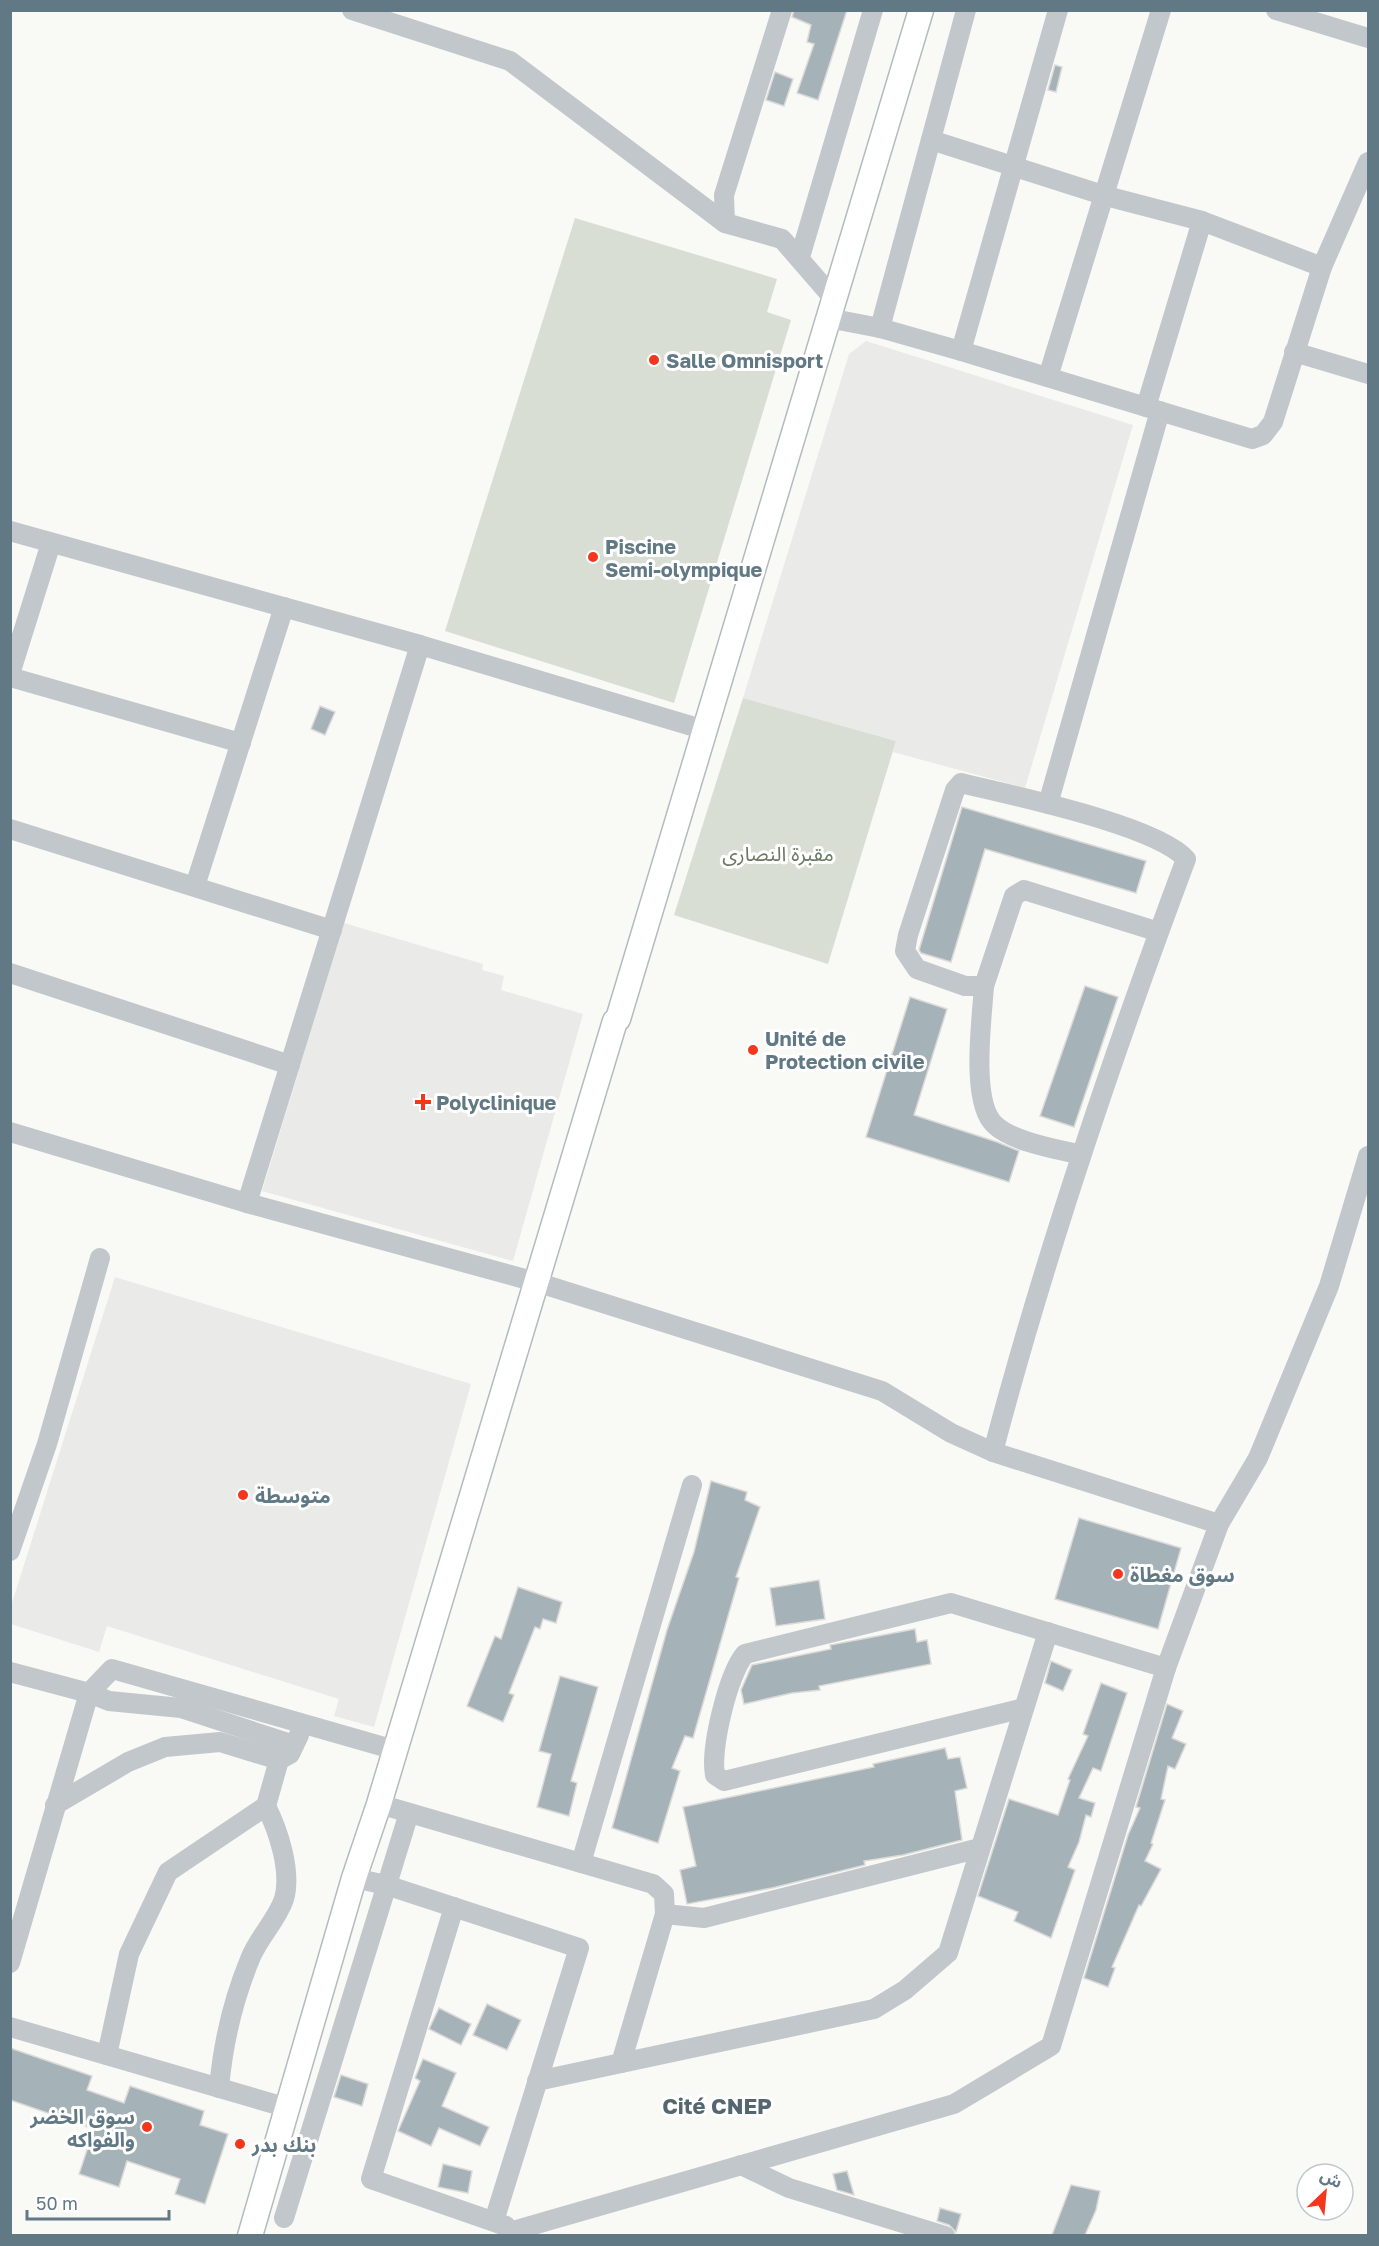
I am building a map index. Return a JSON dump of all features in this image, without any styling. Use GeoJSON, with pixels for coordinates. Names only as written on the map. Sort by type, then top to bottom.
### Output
{"type":"FeatureCollection","features":[{"type":"Feature","properties":{"kind":"main road"},"geometry":{"type":"LineString","coordinates":[[250,2235],[354,1878],[379,1804],[705,730],[921,10]]}},
{"type":"Feature","properties":{"kind":"street"},"geometry":{"type":"LineString","coordinates":[[352,10],[510,61],[725,223],[782,239],[800,257],[831,309],[879,328],[1252,439],[1263,435],[1272,422],[1322,267],[1368,162]]}},
{"type":"Feature","properties":{"kind":"street"},"geometry":{"type":"LineString","coordinates":[[725,223],[724,195],[782,10]]}},
{"type":"Feature","properties":{"kind":"street"},"geometry":{"type":"LineString","coordinates":[[800,257],[873,10]]}},
{"type":"Feature","properties":{"kind":"street"},"geometry":{"type":"LineString","coordinates":[[879,328],[966,10]]}},
{"type":"Feature","properties":{"kind":"street"},"geometry":{"type":"LineString","coordinates":[[961,351],[1058,10]]}},
{"type":"Feature","properties":{"kind":"street"},"geometry":{"type":"LineString","coordinates":[[1048,377],[1106,196],[1161,10]]}},
{"type":"Feature","properties":{"kind":"street"},"geometry":{"type":"LineString","coordinates":[[1276,10],[1298,13],[1368,38]]}},
{"type":"Feature","properties":{"kind":"street"},"geometry":{"type":"LineString","coordinates":[[931,140],[1106,196],[1202,221],[1322,267]]}},
{"type":"Feature","properties":{"kind":"street"},"geometry":{"type":"LineString","coordinates":[[1048,804],[1202,221]]}},
{"type":"Feature","properties":{"kind":"street"},"geometry":{"type":"LineString","coordinates":[[1294,352],[1368,374]]}},
{"type":"Feature","properties":{"kind":"street"},"geometry":{"type":"LineString","coordinates":[[10,531],[420,645],[705,730]]}},
{"type":"Feature","properties":{"kind":"street"},"geometry":{"type":"LineString","coordinates":[[51,543],[10,676],[241,743]]}},
{"type":"Feature","properties":{"kind":"street"},"geometry":{"type":"LineString","coordinates":[[195,886],[284,607]]}},
{"type":"Feature","properties":{"kind":"street"},"geometry":{"type":"LineString","coordinates":[[247,1203],[420,645]]}},
{"type":"Feature","properties":{"kind":"street"},"geometry":{"type":"LineString","coordinates":[[984,986],[965,986],[917,969],[905,951],[955,790],[961,783],[1048,804],[1157,839],[1179,851],[1186,860],[1081,1155],[1025,1329],[993,1452]]}},
{"type":"Feature","properties":{"kind":"street"},"geometry":{"type":"LineString","coordinates":[[10,829],[332,930]]}},
{"type":"Feature","properties":{"kind":"street"},"geometry":{"type":"LineString","coordinates":[[1081,1155],[1016,1137],[995,1126],[984,1111],[980,1073],[984,986],[1014,896],[1024,891],[1159,933]]}},
{"type":"Feature","properties":{"kind":"street"},"geometry":{"type":"LineString","coordinates":[[10,973],[290,1065]]}},
{"type":"Feature","properties":{"kind":"street"},"geometry":{"type":"LineString","coordinates":[[10,1132],[247,1203],[536,1282],[882,1391],[951,1433],[993,1452],[1219,1524]]}},
{"type":"Feature","properties":{"kind":"street"},"geometry":{"type":"LineString","coordinates":[[454,1907],[371,2179],[494,2221],[522,2234],[741,2165],[954,2104],[1051,2046],[1166,1668],[1219,1524],[1258,1458],[1325,1297],[1368,1156]]}},
{"type":"Feature","properties":{"kind":"street"},"geometry":{"type":"LineString","coordinates":[[10,1551],[47,1444],[100,1258]]}},
{"type":"Feature","properties":{"kind":"street"},"geometry":{"type":"LineString","coordinates":[[581,1863],[692,1485]]}},
{"type":"Feature","properties":{"kind":"street"},"geometry":{"type":"LineString","coordinates":[[1024,1708],[723,1781],[715,1775],[714,1746],[736,1665],[745,1654],[951,1604],[1166,1668]]}},
{"type":"Feature","properties":{"kind":"street"},"geometry":{"type":"LineString","coordinates":[[537,2081],[874,2009],[905,1990],[948,1953],[1048,1632]]}},
{"type":"Feature","properties":{"kind":"street"},"geometry":{"type":"LineString","coordinates":[[10,1963],[89,1693],[112,1669],[395,1750]]}},
{"type":"Feature","properties":{"kind":"street"},"geometry":{"type":"LineString","coordinates":[[10,1672],[89,1693],[109,1701],[181,1708],[294,1745]]}},
{"type":"Feature","properties":{"kind":"street"},"geometry":{"type":"LineString","coordinates":[[55,1804],[128,1762],[165,1747],[220,1742],[279,1760],[290,1754],[305,1724]]}},
{"type":"Feature","properties":{"kind":"street"},"geometry":{"type":"LineString","coordinates":[[107,2055],[129,1954],[168,1872],[266,1806],[279,1760]]}},
{"type":"Feature","properties":{"kind":"street"},"geometry":{"type":"LineString","coordinates":[[379,1804],[653,1884],[664,1894],[665,1914],[621,2063]]}},
{"type":"Feature","properties":{"kind":"street"},"geometry":{"type":"LineString","coordinates":[[219,2088],[223,2045],[250,1958],[284,1898],[285,1873],[280,1834],[266,1806]]}},
{"type":"Feature","properties":{"kind":"street"},"geometry":{"type":"LineString","coordinates":[[284,2218],[409,1813]]}},
{"type":"Feature","properties":{"kind":"street"},"geometry":{"type":"LineString","coordinates":[[665,1914],[704,1918],[981,1848]]}},
{"type":"Feature","properties":{"kind":"street"},"geometry":{"type":"LineString","coordinates":[[354,1878],[386,1885],[579,1948],[494,2221]]}},
{"type":"Feature","properties":{"kind":"street"},"geometry":{"type":"LineString","coordinates":[[10,2027],[288,2108]]}},
{"type":"Feature","properties":{"kind":"street"},"geometry":{"type":"LineString","coordinates":[[741,2165],[789,2188],[945,2235]]}},
{"type":"Feature","properties":{"kind":"shaded area"},"geometry":{"type":"Polygon","coordinates":[[[866,341],[1133,425],[1025,788],[893,752],[896,741],[743,698],[849,354],[866,341]]]}},
{"type":"Feature","properties":{"kind":"shaded area","name":"Polyclinique"},"geometry":{"type":"Polygon","coordinates":[[[344,923],[483,964],[482,970],[504,976],[501,990],[583,1014],[513,1261],[262,1191],[344,923]]]}},
{"type":"Feature","properties":{"kind":"shaded area","name":"متوسطة"},"geometry":{"type":"Polygon","coordinates":[[[115,1277],[471,1384],[374,1727],[334,1716],[339,1699],[107,1626],[99,1652],[11,1624],[11,1606],[115,1277]]]}},
{"type":"Feature","properties":{"kind":"green space"},"geometry":{"type":"Polygon","coordinates":[[[575,218],[777,279],[767,312],[791,320],[674,703],[445,631],[575,218]]]}},
{"type":"Feature","properties":{"kind":"green space","name":"مقبرة النصارى"},"geometry":{"type":"Polygon","coordinates":[[[743,698],[896,741],[828,964],[674,915],[743,698]]]}},
{"type":"Feature","properties":{"kind":"building"},"geometry":{"type":"Polygon","coordinates":[[[794,10],[847,10],[818,100],[797,93],[814,44],[807,42],[811,25],[792,17],[794,10]]]}},
{"type":"Feature","properties":{"kind":"building"},"geometry":{"type":"Polygon","coordinates":[[[1055,65],[1062,67],[1056,92],[1048,90],[1055,65]]]}},
{"type":"Feature","properties":{"kind":"building"},"geometry":{"type":"Polygon","coordinates":[[[775,72],[793,79],[784,106],[766,100],[775,72]]]}},
{"type":"Feature","properties":{"kind":"building"},"geometry":{"type":"Polygon","coordinates":[[[320,706],[335,712],[325,735],[311,729],[320,706]]]}},
{"type":"Feature","properties":{"kind":"building"},"geometry":{"type":"Polygon","coordinates":[[[962,807],[1146,861],[1136,893],[985,849],[951,962],[921,953],[919,950],[962,807]]]}},
{"type":"Feature","properties":{"kind":"building"},"geometry":{"type":"Polygon","coordinates":[[[1085,986],[1118,997],[1074,1127],[1040,1116],[1085,986]]]}},
{"type":"Feature","properties":{"kind":"building"},"geometry":{"type":"Polygon","coordinates":[[[910,997],[947,1009],[914,1115],[1019,1151],[1009,1182],[866,1137],[910,997]]]}},
{"type":"Feature","properties":{"kind":"building"},"geometry":{"type":"Polygon","coordinates":[[[711,1481],[747,1492],[745,1500],[760,1507],[736,1577],[739,1578],[693,1738],[685,1736],[672,1768],[680,1771],[658,1843],[612,1828],[667,1630],[694,1552],[711,1481]]]}},
{"type":"Feature","properties":{"kind":"building","name":"سوق مغطاة"},"geometry":{"type":"Polygon","coordinates":[[[1079,1518],[1181,1548],[1158,1629],[1055,1599],[1079,1518]]]}},
{"type":"Feature","properties":{"kind":"building"},"geometry":{"type":"Polygon","coordinates":[[[819,1580],[825,1619],[776,1626],[770,1588],[819,1580]]]}},
{"type":"Feature","properties":{"kind":"building"},"geometry":{"type":"Polygon","coordinates":[[[518,1587],[562,1602],[556,1623],[543,1619],[540,1629],[535,1627],[509,1693],[514,1695],[503,1722],[467,1706],[495,1636],[501,1639],[518,1587]]]}},
{"type":"Feature","properties":{"kind":"building"},"geometry":{"type":"Polygon","coordinates":[[[915,1629],[917,1642],[927,1640],[931,1664],[819,1686],[820,1690],[792,1693],[744,1704],[741,1690],[752,1665],[831,1649],[830,1645],[915,1629]]]}},
{"type":"Feature","properties":{"kind":"building"},"geometry":{"type":"Polygon","coordinates":[[[1051,1661],[1072,1670],[1063,1691],[1045,1683],[1051,1661]]]}},
{"type":"Feature","properties":{"kind":"building"},"geometry":{"type":"Polygon","coordinates":[[[560,1676],[598,1687],[571,1781],[577,1783],[569,1816],[537,1807],[551,1754],[539,1751],[560,1676]]]}},
{"type":"Feature","properties":{"kind":"building"},"geometry":{"type":"Polygon","coordinates":[[[1101,1683],[1127,1693],[1101,1771],[1093,1768],[1079,1798],[1095,1803],[1091,1817],[1086,1815],[1079,1842],[1068,1867],[1075,1870],[1051,1938],[1014,1921],[1018,1912],[978,1896],[1009,1799],[1058,1815],[1070,1780],[1068,1779],[1088,1736],[1083,1734],[1101,1683]]]}},
{"type":"Feature","properties":{"kind":"building"},"geometry":{"type":"Polygon","coordinates":[[[1167,1704],[1183,1711],[1172,1738],[1186,1744],[1175,1769],[1168,1766],[1161,1799],[1165,1800],[1151,1843],[1153,1844],[1145,1861],[1161,1869],[1141,1906],[1139,1905],[1112,1967],[1115,1968],[1108,1987],[1084,1978],[1128,1835],[1140,1808],[1136,1807],[1167,1704]]]}},
{"type":"Feature","properties":{"kind":"building"},"geometry":{"type":"Polygon","coordinates":[[[945,1748],[948,1759],[960,1757],[967,1788],[955,1791],[962,1840],[903,1855],[864,1861],[865,1865],[772,1888],[687,1904],[680,1870],[696,1866],[683,1807],[874,1767],[873,1764],[945,1748]]]}},
{"type":"Feature","properties":{"kind":"building"},"geometry":{"type":"Polygon","coordinates":[[[487,2004],[521,2020],[507,2050],[473,2035],[487,2004]]]}},
{"type":"Feature","properties":{"kind":"building"},"geometry":{"type":"Polygon","coordinates":[[[439,2008],[471,2024],[461,2045],[429,2029],[439,2008]]]}},
{"type":"Feature","properties":{"kind":"building","name":"سوق الخضر والفواكه"},"geometry":{"type":"Polygon","coordinates":[[[10,2048],[92,2076],[87,2090],[124,2103],[130,2086],[204,2111],[200,2125],[228,2134],[205,2204],[175,2194],[180,2179],[127,2161],[119,2187],[79,2174],[94,2129],[10,2100],[10,2048]]]}},
{"type":"Feature","properties":{"kind":"building"},"geometry":{"type":"Polygon","coordinates":[[[423,2059],[456,2073],[442,2106],[489,2127],[480,2146],[439,2128],[431,2146],[398,2131],[420,2081],[415,2078],[423,2059]]]}},
{"type":"Feature","properties":{"kind":"building"},"geometry":{"type":"Polygon","coordinates":[[[341,2075],[368,2084],[362,2106],[334,2097],[341,2075]]]}},
{"type":"Feature","properties":{"kind":"building"},"geometry":{"type":"Polygon","coordinates":[[[443,2164],[472,2171],[468,2193],[438,2187],[443,2164]]]}},
{"type":"Feature","properties":{"kind":"building"},"geometry":{"type":"Polygon","coordinates":[[[847,2171],[854,2195],[837,2190],[833,2174],[847,2171]]]}},
{"type":"Feature","properties":{"kind":"building"},"geometry":{"type":"Polygon","coordinates":[[[1071,2185],[1100,2191],[1096,2210],[1085,2235],[1052,2235],[1071,2185]]]}},
{"type":"Feature","properties":{"kind":"building"},"geometry":{"type":"Polygon","coordinates":[[[940,2208],[961,2214],[956,2232],[949,2225],[937,2221],[940,2208]]]}},
{"type":"Feature","properties":{"kind":"place","name":"Salle Omnisport"},"geometry":{"type":"Point","coordinates":[654,360]}},
{"type":"Feature","properties":{"kind":"place","name":"Piscine Semi-olympique"},"geometry":{"type":"Point","coordinates":[593,557]}},
{"type":"Feature","properties":{"kind":"place","name":"Unité de Protection civile"},"geometry":{"type":"Point","coordinates":[753,1050]}},
{"type":"Feature","properties":{"kind":"place","name":"Polyclinique"},"geometry":{"type":"Point","coordinates":[423,1102]}},
{"type":"Feature","properties":{"kind":"place","name":"متوسطة"},"geometry":{"type":"Point","coordinates":[243,1495]}},
{"type":"Feature","properties":{"kind":"place","name":"سوق مغطاة"},"geometry":{"type":"Point","coordinates":[1118,1574]}},
{"type":"Feature","properties":{"kind":"place","name":"سوق الخضر والفواكه"},"geometry":{"type":"Point","coordinates":[147,2127]}},
{"type":"Feature","properties":{"kind":"place","name":"بنك بدر"},"geometry":{"type":"Point","coordinates":[240,2144]}},
{"type":"Feature","properties":{"kind":"district","name":"Cité CNEP"},"geometry":{"type":"Point","coordinates":[717,2105]}}]}
